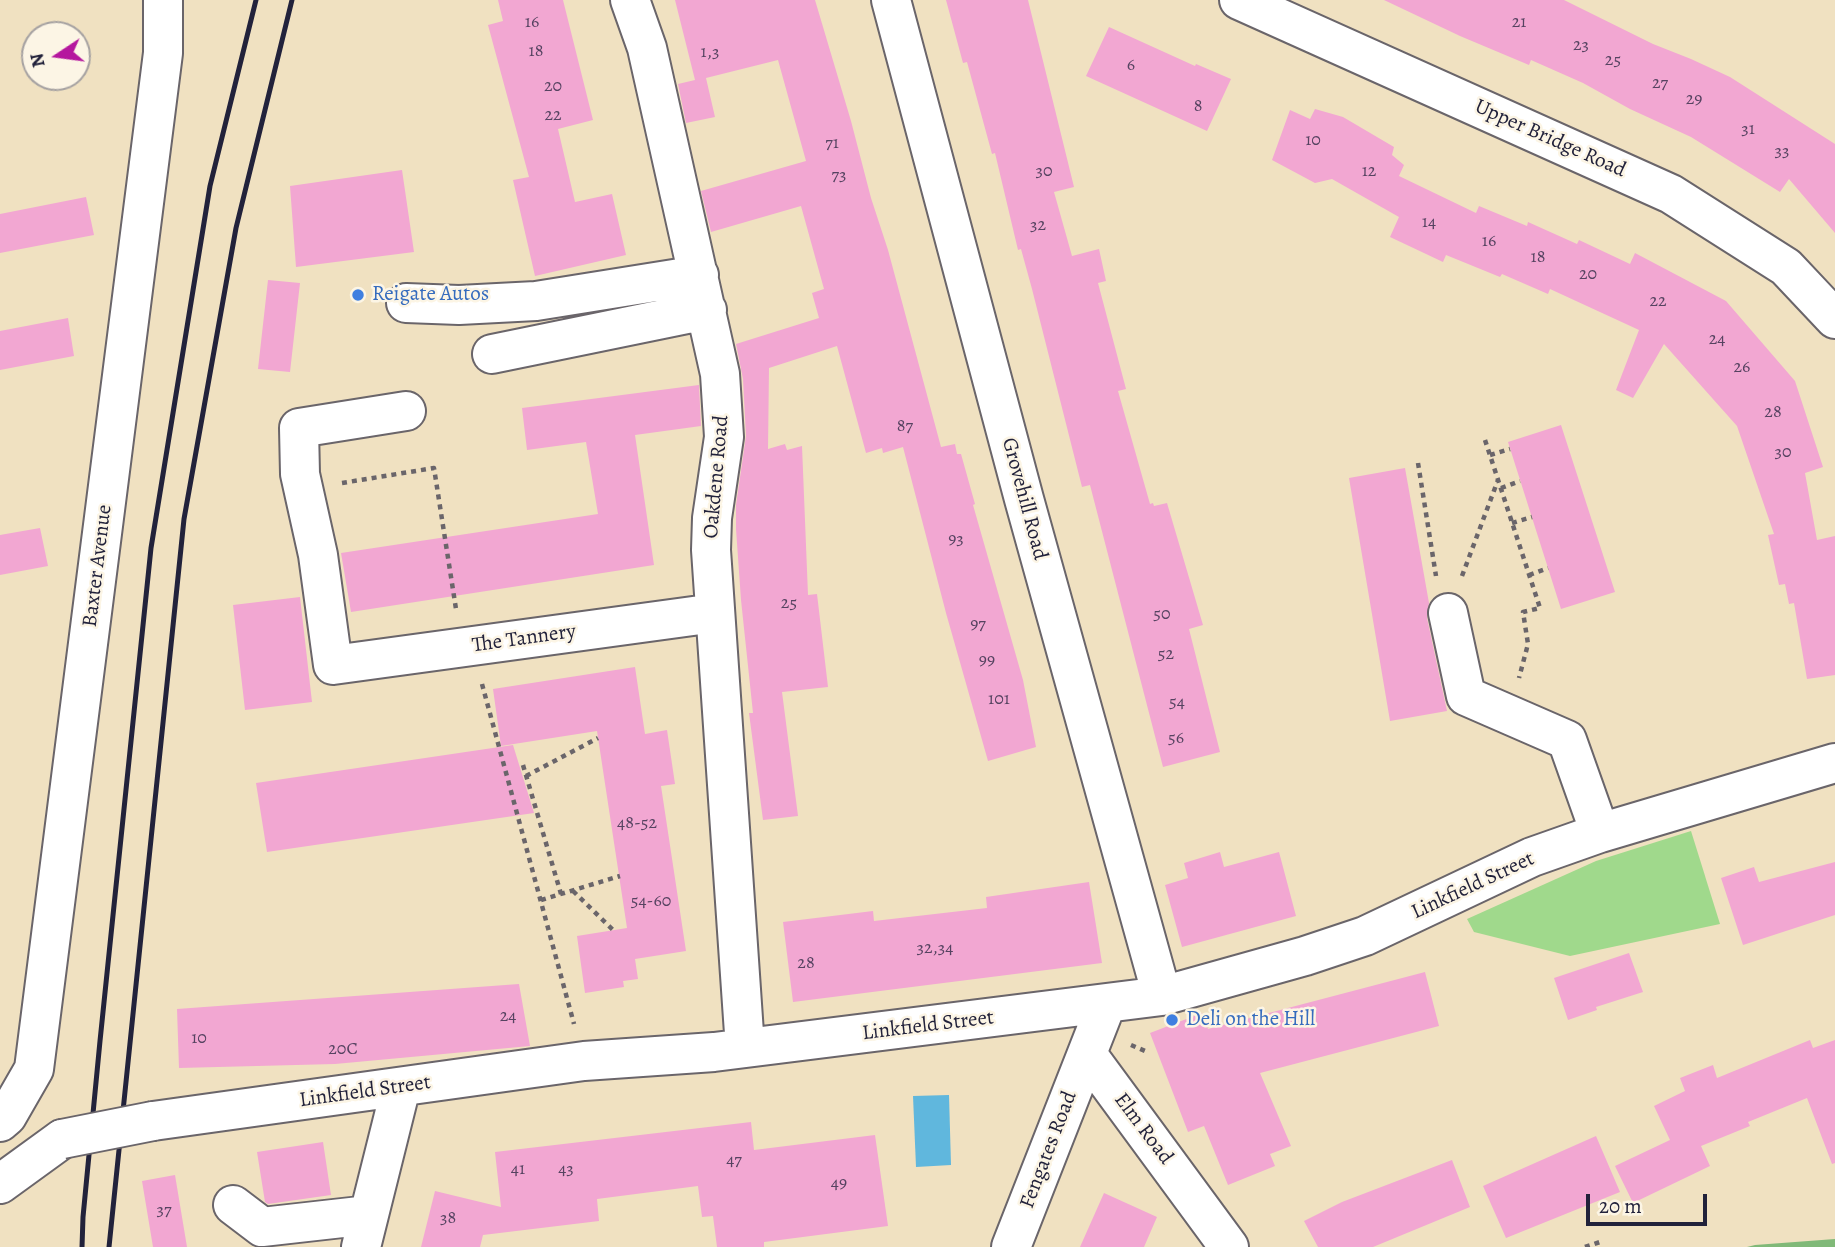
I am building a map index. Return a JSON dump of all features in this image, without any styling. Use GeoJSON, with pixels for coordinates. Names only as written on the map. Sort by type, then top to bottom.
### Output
{"type":"FeatureCollection","features":[{"type":"Feature","properties":{"kind":"street","name":"Baxter Avenue"},"geometry":{"type":"LineString","coordinates":[[0,1122],[8,1116],[34,1069],[163,53],[163,0]]}},
{"type":"Feature","properties":{"kind":"street","name":"Oakdene Road"},"geometry":{"type":"LineString","coordinates":[[630,0],[647,48],[720,374],[724,438],[712,518],[715,613],[745,1048]]}},
{"type":"Feature","properties":{"kind":"street","name":"Grovehill Road"},"geometry":{"type":"LineString","coordinates":[[891,0],[1017,472],[1162,996]]}},
{"type":"Feature","properties":{"kind":"street","name":"Upper Bridge Road"},"geometry":{"type":"LineString","coordinates":[[1239,0],[1671,194],[1786,267],[1835,319]]}},
{"type":"Feature","properties":{"kind":"street"},"geometry":{"type":"LineString","coordinates":[[406,303],[459,305],[703,292]]}},
{"type":"Feature","properties":{"kind":"street"},"geometry":{"type":"LineString","coordinates":[[492,354],[703,292]]}},
{"type":"Feature","properties":{"kind":"street"},"geometry":{"type":"LineString","coordinates":[[303,490],[299,428],[406,411]]}},
{"type":"Feature","properties":{"kind":"street","name":"The Tannery"},"geometry":{"type":"LineString","coordinates":[[303,490],[318,555],[334,665],[715,613]]}},
{"type":"Feature","properties":{"kind":"street"},"geometry":{"type":"LineString","coordinates":[[1448,613],[1466,696],[1567,740],[1600,834]]}},
{"type":"Feature","properties":{"kind":"street","name":"Linkfield Street"},"geometry":{"type":"LineString","coordinates":[[0,1184],[62,1139],[153,1121],[584,1061],[745,1048],[1162,996],[1306,956],[1365,936],[1532,857],[1835,763]]}},
{"type":"Feature","properties":{"kind":"street"},"geometry":{"type":"LineString","coordinates":[[1087,1054],[1106,1005]]}},
{"type":"Feature","properties":{"kind":"street","name":"Fengates Road"},"geometry":{"type":"LineString","coordinates":[[1011,1247],[1087,1054]]}},
{"type":"Feature","properties":{"kind":"street","name":"Elm Road"},"geometry":{"type":"LineString","coordinates":[[1087,1054],[1229,1247]]}},
{"type":"Feature","properties":{"kind":"street"},"geometry":{"type":"LineString","coordinates":[[233,1205],[262,1227],[365,1231],[401,1087]]}},
{"type":"Feature","properties":{"kind":"path"},"geometry":{"type":"LineString","coordinates":[[1485,440],[1540,608],[1523,612],[1528,644],[1510,714]]}},
{"type":"Feature","properties":{"kind":"path"},"geometry":{"type":"LineString","coordinates":[[1490,455],[1510,449]]}},
{"type":"Feature","properties":{"kind":"path"},"geometry":{"type":"LineString","coordinates":[[1418,463],[1440,601],[1448,613]]}},
{"type":"Feature","properties":{"kind":"path"},"geometry":{"type":"LineString","coordinates":[[303,490],[435,468],[467,647],[541,900],[584,1061]]}},
{"type":"Feature","properties":{"kind":"path"},"geometry":{"type":"LineString","coordinates":[[1448,613],[1499,478]]}},
{"type":"Feature","properties":{"kind":"path"},"geometry":{"type":"LineString","coordinates":[[1502,488],[1520,481]]}},
{"type":"Feature","properties":{"kind":"path"},"geometry":{"type":"LineString","coordinates":[[1512,523],[1532,517]]}},
{"type":"Feature","properties":{"kind":"path"},"geometry":{"type":"LineString","coordinates":[[1529,575],[1548,568]]}},
{"type":"Feature","properties":{"kind":"path"},"geometry":{"type":"LineString","coordinates":[[526,776],[598,738]]}},
{"type":"Feature","properties":{"kind":"path"},"geometry":{"type":"LineString","coordinates":[[523,765],[561,894]]}},
{"type":"Feature","properties":{"kind":"path"},"geometry":{"type":"LineString","coordinates":[[541,900],[620,876]]}},
{"type":"Feature","properties":{"kind":"path"},"geometry":{"type":"LineString","coordinates":[[572,891],[613,930]]}},
{"type":"Feature","properties":{"kind":"path"},"geometry":{"type":"LineString","coordinates":[[1585,1247],[1603,1241]]}},
{"type":"Feature","properties":{"kind":"green space"},"geometry":{"type":"Polygon","coordinates":[[[1691,831],[1720,924],[1570,956],[1474,932],[1467,919],[1596,861],[1691,831]]]}},
{"type":"Feature","properties":{"kind":"green space"},"geometry":{"type":"Polygon","coordinates":[[[1835,1239],[1835,1247],[1747,1247],[1755,1245],[1835,1239]]]}},
{"type":"Feature","properties":{"kind":"water"},"geometry":{"type":"Polygon","coordinates":[[[949,1095],[951,1165],[916,1167],[913,1096],[949,1095]]]}},
{"type":"Feature","properties":{"kind":"building"},"geometry":{"type":"Polygon","coordinates":[[[498,0],[563,0],[593,120],[558,129],[575,202],[612,194],[626,255],[535,276],[513,180],[529,177],[488,25],[503,21],[498,0]]]}},
{"type":"Feature","properties":{"kind":"building"},"geometry":{"type":"Polygon","coordinates":[[[675,0],[815,0],[888,250],[941,447],[955,444],[957,454],[961,454],[1023,680],[1036,747],[988,761],[903,447],[883,453],[882,448],[866,453],[837,346],[769,368],[768,449],[785,444],[787,450],[802,446],[808,595],[817,594],[828,687],[782,692],[798,816],[763,820],[749,713],[753,713],[736,529],[736,505],[746,436],[743,379],[736,344],[819,318],[812,293],[824,289],[801,206],[711,232],[701,191],[806,161],[778,60],[706,78],[715,117],[686,123],[678,84],[695,80],[675,0]]]}},
{"type":"Feature","properties":{"kind":"building"},"geometry":{"type":"Polygon","coordinates":[[[946,0],[1028,0],[1074,187],[1054,192],[1072,256],[1099,249],[1106,281],[1098,283],[1126,389],[1118,391],[1150,504],[1153,503],[1154,506],[1167,503],[1203,625],[1189,629],[1220,752],[1163,767],[1090,485],[1082,487],[1032,289],[1021,249],[1018,250],[995,153],[992,154],[967,62],[963,63],[946,0]]]}},
{"type":"Feature","properties":{"kind":"building"},"geometry":{"type":"Polygon","coordinates":[[[1384,0],[1564,0],[1653,44],[1730,77],[1835,144],[1835,233],[1789,179],[1780,192],[1691,137],[1630,109],[1583,83],[1531,60],[1529,65],[1384,0]]]}},
{"type":"Feature","properties":{"kind":"building"},"geometry":{"type":"Polygon","coordinates":[[[1109,27],[1195,66],[1196,64],[1231,79],[1207,131],[1086,76],[1109,27]]]}},
{"type":"Feature","properties":{"kind":"building"},"geometry":{"type":"Polygon","coordinates":[[[1315,109],[1343,117],[1394,147],[1392,155],[1404,165],[1399,176],[1476,213],[1479,206],[1527,226],[1528,222],[1577,244],[1579,240],[1630,264],[1635,253],[1726,301],[1795,381],[1823,467],[1805,473],[1817,540],[1835,536],[1835,675],[1807,679],[1794,603],[1789,604],[1785,584],[1779,585],[1768,535],[1774,534],[1737,426],[1664,344],[1633,398],[1616,390],[1639,330],[1550,289],[1548,294],[1502,274],[1500,277],[1446,255],[1443,262],[1390,237],[1399,217],[1332,179],[1315,183],[1272,160],[1290,110],[1310,119],[1315,109]]]}},
{"type":"Feature","properties":{"kind":"building"},"geometry":{"type":"Polygon","coordinates":[[[402,170],[414,252],[296,267],[290,186],[402,170]]]}},
{"type":"Feature","properties":{"kind":"building"},"geometry":{"type":"Polygon","coordinates":[[[86,197],[94,235],[0,253],[0,214],[86,197]]]}},
{"type":"Feature","properties":{"kind":"building"},"geometry":{"type":"Polygon","coordinates":[[[268,280],[300,283],[290,372],[258,369],[268,280]]]}},
{"type":"Feature","properties":{"kind":"building"},"geometry":{"type":"Polygon","coordinates":[[[68,318],[74,356],[0,370],[0,331],[68,318]]]}},
{"type":"Feature","properties":{"kind":"building"},"geometry":{"type":"Polygon","coordinates":[[[699,385],[701,426],[635,435],[654,565],[351,612],[341,553],[598,514],[586,442],[527,450],[522,408],[699,385]]]}},
{"type":"Feature","properties":{"kind":"building"},"geometry":{"type":"Polygon","coordinates":[[[1561,425],[1615,592],[1561,609],[1508,442],[1561,425]]]}},
{"type":"Feature","properties":{"kind":"building"},"geometry":{"type":"Polygon","coordinates":[[[1405,468],[1429,603],[1427,618],[1447,711],[1390,721],[1349,478],[1405,468]]]}},
{"type":"Feature","properties":{"kind":"building"},"geometry":{"type":"Polygon","coordinates":[[[40,528],[48,566],[0,575],[0,535],[40,528]]]}},
{"type":"Feature","properties":{"kind":"building"},"geometry":{"type":"Polygon","coordinates":[[[300,597],[312,702],[245,710],[233,605],[300,597]]]}},
{"type":"Feature","properties":{"kind":"building"},"geometry":{"type":"Polygon","coordinates":[[[635,667],[645,734],[667,730],[675,784],[661,786],[686,951],[635,959],[638,979],[623,981],[624,987],[585,993],[577,936],[627,928],[597,731],[501,746],[493,689],[635,667]]]}},
{"type":"Feature","properties":{"kind":"building"},"geometry":{"type":"Polygon","coordinates":[[[513,745],[534,813],[267,852],[256,783],[513,745]]]}},
{"type":"Feature","properties":{"kind":"building"},"geometry":{"type":"Polygon","coordinates":[[[1220,852],[1224,867],[1279,852],[1296,916],[1182,947],[1165,885],[1188,878],[1184,863],[1220,852]]]}},
{"type":"Feature","properties":{"kind":"building"},"geometry":{"type":"Polygon","coordinates":[[[1835,862],[1835,915],[1743,945],[1721,878],[1754,867],[1759,882],[1835,862]]]}},
{"type":"Feature","properties":{"kind":"building"},"geometry":{"type":"Polygon","coordinates":[[[1089,882],[1102,963],[793,1002],[783,922],[873,911],[874,921],[987,908],[986,897],[1089,882]]]}},
{"type":"Feature","properties":{"kind":"building"},"geometry":{"type":"Polygon","coordinates":[[[1629,953],[1643,992],[1596,1007],[1597,1010],[1568,1020],[1554,978],[1629,953]]]}},
{"type":"Feature","properties":{"kind":"building"},"geometry":{"type":"Polygon","coordinates":[[[1425,972],[1439,1026],[1260,1073],[1291,1146],[1270,1154],[1275,1166],[1228,1185],[1204,1126],[1188,1132],[1150,1033],[1202,1013],[1208,1029],[1425,972]]]}},
{"type":"Feature","properties":{"kind":"building"},"geometry":{"type":"Polygon","coordinates":[[[519,984],[530,1046],[335,1064],[179,1068],[177,1009],[519,984]]]}},
{"type":"Feature","properties":{"kind":"building"},"geometry":{"type":"Polygon","coordinates":[[[1810,1040],[1813,1048],[1835,1040],[1835,1163],[1832,1164],[1807,1098],[1748,1122],[1750,1126],[1701,1146],[1710,1166],[1633,1203],[1615,1166],[1670,1140],[1654,1106],[1685,1091],[1680,1078],[1713,1065],[1717,1078],[1810,1040]]]}},
{"type":"Feature","properties":{"kind":"building"},"geometry":{"type":"Polygon","coordinates":[[[751,1122],[754,1150],[875,1135],[888,1226],[764,1242],[764,1247],[717,1247],[713,1216],[702,1217],[698,1186],[597,1199],[599,1221],[483,1235],[480,1247],[421,1247],[435,1191],[501,1207],[495,1152],[751,1122]]]}},
{"type":"Feature","properties":{"kind":"building"},"geometry":{"type":"Polygon","coordinates":[[[1596,1136],[1620,1192],[1506,1238],[1483,1186],[1596,1136]]]}},
{"type":"Feature","properties":{"kind":"building"},"geometry":{"type":"Polygon","coordinates":[[[323,1142],[331,1195],[268,1204],[265,1202],[257,1152],[323,1142]]]}},
{"type":"Feature","properties":{"kind":"building"},"geometry":{"type":"Polygon","coordinates":[[[1452,1160],[1470,1207],[1373,1247],[1318,1247],[1304,1221],[1342,1202],[1452,1160]]]}},
{"type":"Feature","properties":{"kind":"building"},"geometry":{"type":"Polygon","coordinates":[[[175,1175],[187,1247],[153,1247],[142,1181],[175,1175]]]}},
{"type":"Feature","properties":{"kind":"building"},"geometry":{"type":"Polygon","coordinates":[[[1104,1193],[1157,1217],[1144,1247],[1080,1247],[1104,1193]]]}},
{"type":"Feature","properties":{"kind":"railway"},"geometry":{"type":"LineString","coordinates":[[82,1247],[100,1041],[151,548],[210,186],[256,0]]}},
{"type":"Feature","properties":{"kind":"railway"},"geometry":{"type":"LineString","coordinates":[[109,1247],[184,519],[236,228],[292,0]]}},
{"type":"Feature","properties":{"kind":"place","name":"Reigate Autos"},"geometry":{"type":"Point","coordinates":[358,295]}},
{"type":"Feature","properties":{"kind":"place","name":"Deli on the Hill"},"geometry":{"type":"Point","coordinates":[1172,1020]}}]}
